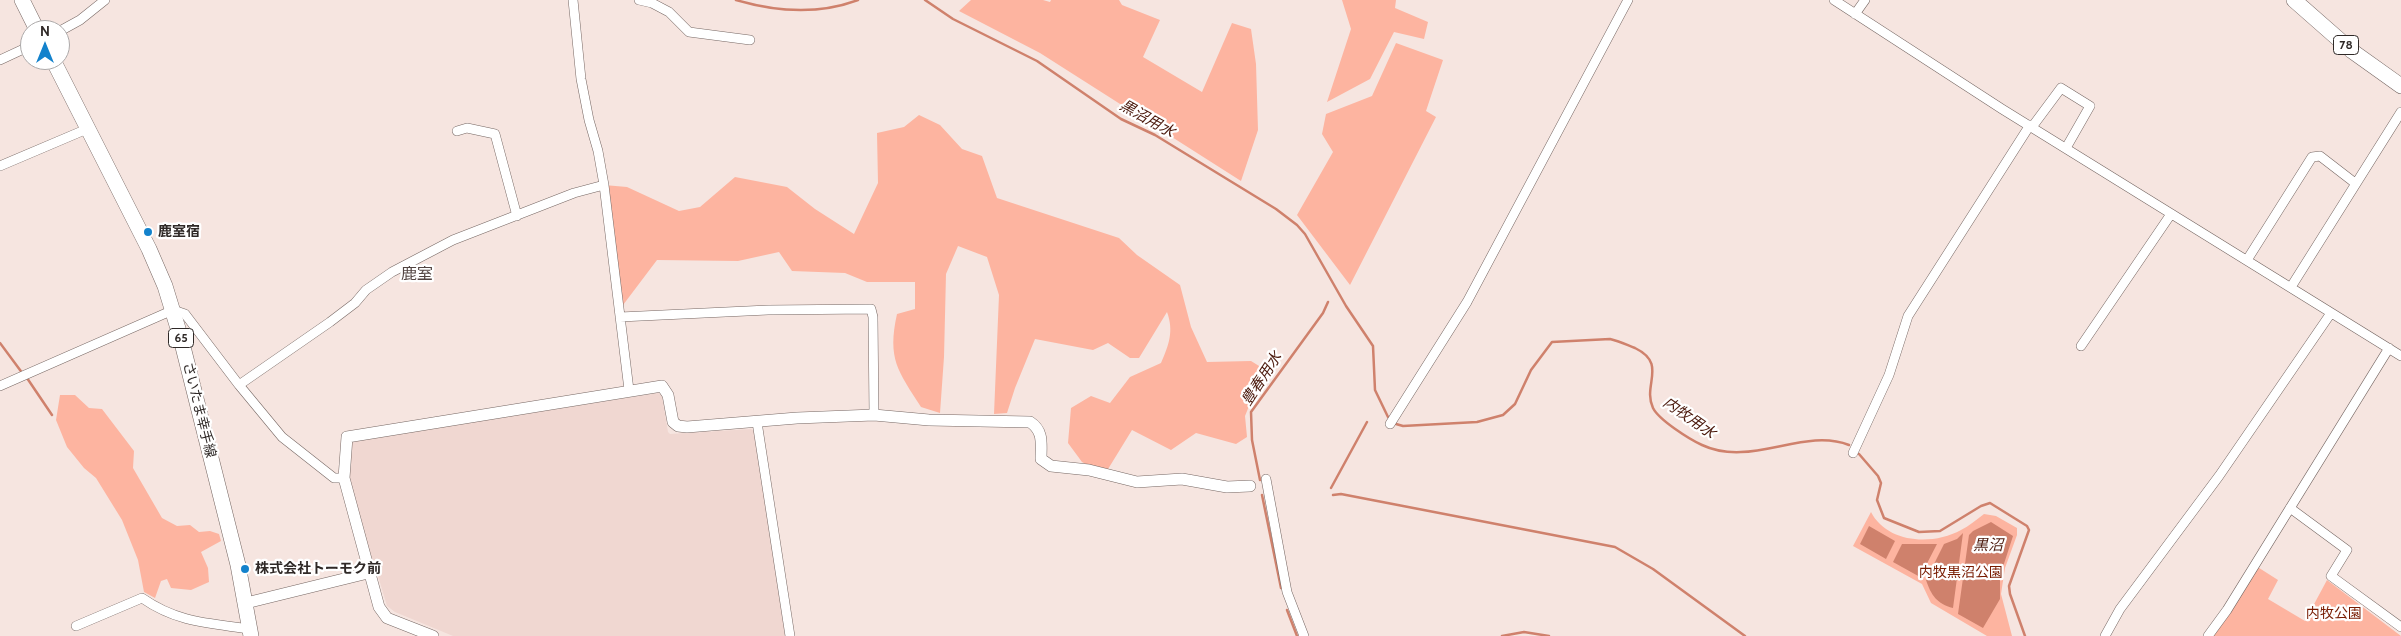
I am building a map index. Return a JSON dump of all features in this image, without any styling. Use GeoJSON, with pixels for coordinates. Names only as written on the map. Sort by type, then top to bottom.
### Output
{"type":"FeatureCollection","features":[{"type":"Feature","properties":{"kind":"main road"},"geometry":{"type":"LineString","coordinates":[[22,0],[32,20]]}},
{"type":"Feature","properties":{"kind":"main road","name":"78"},"geometry":{"type":"LineString","coordinates":[[2294,0],[2352,51],[2401,86]]}},
{"type":"Feature","properties":{"kind":"main road","name":"さいたま幸手線"},"geometry":{"type":"LineString","coordinates":[[57,70],[149,249],[173,310],[246,603],[251,632]]}},
{"type":"Feature","properties":{"kind":"street"},"geometry":{"type":"LineString","coordinates":[[70,26],[105,0]]}},
{"type":"Feature","properties":{"kind":"street"},"geometry":{"type":"LineString","coordinates":[[573,0],[581,79],[604,185],[629,390]]}},
{"type":"Feature","properties":{"kind":"street"},"geometry":{"type":"LineString","coordinates":[[639,0],[652,3],[669,12],[689,32],[750,40]]}},
{"type":"Feature","properties":{"kind":"street"},"geometry":{"type":"LineString","coordinates":[[1390,424],[1467,302],[1628,0]]}},
{"type":"Feature","properties":{"kind":"street"},"geometry":{"type":"LineString","coordinates":[[1834,0],[2171,214],[2401,356]]}},
{"type":"Feature","properties":{"kind":"street"},"geometry":{"type":"LineString","coordinates":[[1855,14],[1865,0]]}},
{"type":"Feature","properties":{"kind":"street"},"geometry":{"type":"LineString","coordinates":[[0,60],[20,51]]}},
{"type":"Feature","properties":{"kind":"street"},"geometry":{"type":"LineString","coordinates":[[1852,453],[1889,375],[1908,316],[2031,126],[2061,88],[2090,106],[2066,148]]}},
{"type":"Feature","properties":{"kind":"street"},"geometry":{"type":"LineString","coordinates":[[2290,287],[2401,112]]}},
{"type":"Feature","properties":{"kind":"street"},"geometry":{"type":"LineString","coordinates":[[457,131],[467,128],[495,134],[517,216]]}},
{"type":"Feature","properties":{"kind":"street"},"geometry":{"type":"LineString","coordinates":[[0,166],[87,129]]}},
{"type":"Feature","properties":{"kind":"street"},"geometry":{"type":"LineString","coordinates":[[2247,260],[2312,157],[2320,156],[2355,183]]}},
{"type":"Feature","properties":{"kind":"street"},"geometry":{"type":"LineString","coordinates":[[239,385],[330,322],[355,303],[366,290],[392,272],[453,240],[574,193],[604,185]]}},
{"type":"Feature","properties":{"kind":"street"},"geometry":{"type":"LineString","coordinates":[[2081,346],[2171,214]]}},
{"type":"Feature","properties":{"kind":"street"},"geometry":{"type":"LineString","coordinates":[[620,317],[768,310],[871,309],[873,317],[874,416]]}},
{"type":"Feature","properties":{"kind":"street"},"geometry":{"type":"LineString","coordinates":[[0,386],[173,310],[185,314],[239,385],[286,441],[334,478],[344,478]]}},
{"type":"Feature","properties":{"kind":"street"},"geometry":{"type":"LineString","coordinates":[[2105,636],[2120,609],[2218,476],[2331,313]]}},
{"type":"Feature","properties":{"kind":"street"},"geometry":{"type":"LineString","coordinates":[[2208,636],[2290,508],[2388,348]]}},
{"type":"Feature","properties":{"kind":"street"},"geometry":{"type":"LineString","coordinates":[[433,636],[387,618],[382,614],[368,573],[344,478],[347,437],[662,386],[668,395],[673,422],[678,426],[797,418],[874,416],[928,420],[1030,422],[1037,427],[1041,434],[1041,459],[1051,466],[1089,470],[1137,482],[1182,479],[1227,487],[1266,483],[1287,592],[1304,636]]}},
{"type":"Feature","properties":{"kind":"street"},"geometry":{"type":"LineString","coordinates":[[757,422],[790,636]]}},
{"type":"Feature","properties":{"kind":"street"},"geometry":{"type":"LineString","coordinates":[[2290,508],[2347,550],[2331,576],[2401,627]]}},
{"type":"Feature","properties":{"kind":"street"},"geometry":{"type":"LineString","coordinates":[[246,603],[368,573]]}},
{"type":"Feature","properties":{"kind":"street"},"geometry":{"type":"LineString","coordinates":[[76,626],[142,598],[156,608],[177,618],[251,632]]}},
{"type":"Feature","properties":{"kind":"shaded area"},"geometry":{"type":"Polygon","coordinates":[[[658,393],[662,396],[668,432],[670,434],[751,429],[755,431],[785,636],[453,636],[395,612],[387,606],[375,566],[372,564],[349,478],[352,441],[658,393]]]}},
{"type":"Feature","properties":{"kind":"green space"},"geometry":{"type":"Polygon","coordinates":[[[971,0],[1043,0],[1050,2],[1051,0],[1119,0],[1122,5],[1160,20],[1143,57],[1202,92],[1232,23],[1251,29],[1256,64],[1258,130],[1241,181],[1040,53],[959,11],[971,0]]]}},
{"type":"Feature","properties":{"kind":"green space"},"geometry":{"type":"Polygon","coordinates":[[[1342,0],[1396,0],[1395,8],[1428,22],[1424,39],[1394,32],[1370,79],[1327,102],[1351,29],[1342,0]]]}},
{"type":"Feature","properties":{"kind":"green space"},"geometry":{"type":"Polygon","coordinates":[[[1396,43],[1443,60],[1426,111],[1436,117],[1350,285],[1297,215],[1333,152],[1322,134],[1326,114],[1372,96],[1396,43]]]}},
{"type":"Feature","properties":{"kind":"green space"},"geometry":{"type":"Polygon","coordinates":[[[919,115],[940,125],[962,149],[982,156],[997,198],[1119,238],[1137,255],[1180,285],[1191,327],[1207,362],[1251,361],[1264,369],[1245,416],[1247,437],[1236,444],[1196,433],[1171,450],[1132,430],[1105,474],[1082,462],[1068,443],[1071,408],[1091,396],[1110,403],[1130,377],[1161,363],[1170,338],[1167,312],[1139,358],[1130,358],[1108,343],[1093,350],[1035,339],[1007,413],[994,414],[999,295],[987,257],[958,246],[946,274],[944,357],[940,413],[921,407],[906,384],[894,354],[893,342],[897,314],[915,309],[915,282],[867,282],[845,273],[792,271],[779,252],[738,261],[657,260],[620,309],[604,185],[627,187],[679,211],[700,207],[735,177],[787,187],[815,209],[854,234],[878,183],[877,133],[904,127],[919,115]]]}},
{"type":"Feature","properties":{"kind":"green space"},"geometry":{"type":"Polygon","coordinates":[[[60,395],[75,395],[89,408],[102,409],[134,451],[133,468],[162,518],[177,526],[190,525],[199,532],[210,531],[219,534],[221,541],[201,552],[208,568],[209,582],[191,590],[171,588],[167,579],[161,581],[155,598],[144,592],[138,560],[122,520],[96,478],[84,468],[67,447],[56,420],[60,395]]]}},
{"type":"Feature","properties":{"kind":"green space","name":"内牧黒沼公園"},"geometry":{"type":"Polygon","coordinates":[[[1871,512],[1878,522],[1888,530],[1899,536],[1911,539],[1924,540],[1949,535],[1967,527],[1984,514],[1996,516],[2017,528],[2017,535],[2005,568],[2001,594],[2012,636],[1987,636],[1931,603],[1922,584],[1853,546],[1871,512]]]}},
{"type":"Feature","properties":{"kind":"green space","name":"内牧公園"},"geometry":{"type":"Polygon","coordinates":[[[2256,566],[2278,580],[2268,599],[2305,621],[2327,580],[2401,636],[2213,636],[2256,566]]]}},
{"type":"Feature","properties":{"kind":"water","name":"黒沼"},"geometry":{"type":"Polygon","coordinates":[[[1991,522],[2013,536],[2000,576],[2000,599],[1983,628],[1958,614],[1969,535],[1991,522]]]}},
{"type":"Feature","properties":{"kind":"water"},"geometry":{"type":"Polygon","coordinates":[[[1869,526],[1895,541],[1886,559],[1860,544],[1869,526]]]}},
{"type":"Feature","properties":{"kind":"water","name":"黒沼"},"geometry":{"type":"Polygon","coordinates":[[[1963,533],[1953,608],[1935,598],[1926,580],[1944,544],[1957,539],[1963,533]]]}},
{"type":"Feature","properties":{"kind":"water","name":"黒沼"},"geometry":{"type":"Polygon","coordinates":[[[1902,544],[1937,544],[1920,577],[1893,562],[1902,544]]]}},
{"type":"Feature","properties":{"kind":"waterway"},"geometry":{"type":"LineString","coordinates":[[736,0],[767,7],[797,10],[828,8],[858,0]]}},
{"type":"Feature","properties":{"kind":"waterway","name":"黒沼用水"},"geometry":{"type":"LineString","coordinates":[[925,0],[953,19],[1037,61],[1121,119],[1155,135],[1276,209],[1297,225],[1305,234],[1346,306],[1373,346],[1375,390],[1388,417]]}},
{"type":"Feature","properties":{"kind":"waterway","name":"豊春用水"},"geometry":{"type":"LineString","coordinates":[[1260,480],[1252,440],[1251,412],[1323,313],[1328,302]]}},
{"type":"Feature","properties":{"kind":"waterway","name":"内牧用水"},"geometry":{"type":"LineString","coordinates":[[1396,424],[1403,426],[1477,422],[1503,415],[1515,404],[1531,370],[1552,342],[1610,339],[1635,348],[1645,354],[1652,368],[1650,399],[1656,413],[1682,434],[1702,445],[1720,451],[1739,452],[1814,441],[1831,441],[1849,445]]}},
{"type":"Feature","properties":{"kind":"waterway"},"geometry":{"type":"LineString","coordinates":[[0,343],[23,374]]}},
{"type":"Feature","properties":{"kind":"waterway"},"geometry":{"type":"LineString","coordinates":[[27,378],[52,415]]}},
{"type":"Feature","properties":{"kind":"waterway"},"geometry":{"type":"LineString","coordinates":[[1331,488],[1367,422]]}},
{"type":"Feature","properties":{"kind":"waterway","name":"内牧用水"},"geometry":{"type":"LineString","coordinates":[[1859,454],[1878,476],[1881,483],[1877,500],[1884,518],[1919,532],[1940,531],[1981,506],[1990,503],[2027,526],[2029,530],[2009,586],[2025,636]]}},
{"type":"Feature","properties":{"kind":"waterway"},"geometry":{"type":"LineString","coordinates":[[1333,495],[1341,494],[1615,547],[1653,569],[1745,636]]}},
{"type":"Feature","properties":{"kind":"waterway","name":"豊春用水"},"geometry":{"type":"LineString","coordinates":[[1262,495],[1281,588]]}},
{"type":"Feature","properties":{"kind":"waterway","name":"豊春用水"},"geometry":{"type":"LineString","coordinates":[[1287,610],[1297,636]]}},
{"type":"Feature","properties":{"kind":"waterway","name":"豊春用水"},"geometry":{"type":"LineString","coordinates":[[1502,636],[1524,632],[1549,636]]}},
{"type":"Feature","properties":{"kind":"place","name":"鹿室宿"},"geometry":{"type":"Point","coordinates":[148,232]}},
{"type":"Feature","properties":{"kind":"place","name":"株式会社トーモク前"},"geometry":{"type":"Point","coordinates":[245,569]}},
{"type":"Feature","properties":{"kind":"district","name":"鹿室"},"geometry":{"type":"Point","coordinates":[417,274]}}]}
